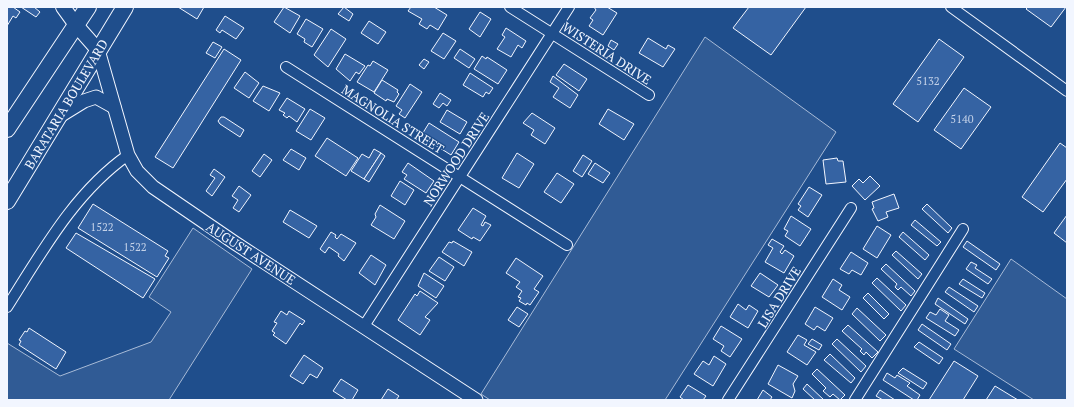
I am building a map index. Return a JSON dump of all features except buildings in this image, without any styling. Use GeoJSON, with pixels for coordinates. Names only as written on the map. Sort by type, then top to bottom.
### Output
{"type":"FeatureCollection","features":[{"type":"Feature","properties":{"kind":"main road"},"geometry":{"type":"LineString","coordinates":[[63,7],[76,25],[98,50]]}},
{"type":"Feature","properties":{"kind":"main road"},"geometry":{"type":"LineString","coordinates":[[72,7],[76,25]]}},
{"type":"Feature","properties":{"kind":"main road"},"geometry":{"type":"LineString","coordinates":[[7,129],[88,7]]}},
{"type":"Feature","properties":{"kind":"main road","name":"BARATARIA BOULEVARD"},"geometry":{"type":"LineString","coordinates":[[7,201],[125,7]]}},
{"type":"Feature","properties":{"kind":"street","name":"WISTERIA DRIVE"},"geometry":{"type":"LineString","coordinates":[[510,7],[649,95]]}},
{"type":"Feature","properties":{"kind":"street","name":"NORWOOD DRIVE"},"geometry":{"type":"LineString","coordinates":[[364,326],[569,7]]}},
{"type":"Feature","properties":{"kind":"street"},"geometry":{"type":"LineString","coordinates":[[951,7],[1067,91]]}},
{"type":"Feature","properties":{"kind":"street","name":"AUGUST AVENUE"},"geometry":{"type":"LineString","coordinates":[[98,50],[128,155],[137,171],[153,187],[235,243],[476,400]]}},
{"type":"Feature","properties":{"kind":"street","name":"MAGNOLIA STREET"},"geometry":{"type":"LineString","coordinates":[[286,67],[567,245]]}},
{"type":"Feature","properties":{"kind":"street"},"geometry":{"type":"LineString","coordinates":[[58,117],[96,97],[114,107]]}},
{"type":"Feature","properties":{"kind":"street"},"geometry":{"type":"LineString","coordinates":[[7,307],[53,233],[88,189],[115,164],[128,155]]}},
{"type":"Feature","properties":{"kind":"street","name":"LISA DRIVE"},"geometry":{"type":"LineString","coordinates":[[728,400],[850,208]]}},
{"type":"Feature","properties":{"kind":"street"},"geometry":{"type":"LineString","coordinates":[[855,400],[963,228]]}},
{"type":"Feature","properties":{"kind":"shaded area"},"geometry":{"type":"Polygon","coordinates":[[[705,37],[836,132],[665,400],[490,400],[481,394],[705,37]]]}},
{"type":"Feature","properties":{"kind":"shaded area"},"geometry":{"type":"Polygon","coordinates":[[[193,228],[252,269],[169,400],[7,400],[7,343],[60,376],[151,342],[171,312],[149,297],[193,228]]]}},
{"type":"Feature","properties":{"kind":"shaded area"},"geometry":{"type":"Polygon","coordinates":[[[1011,259],[1067,299],[1067,400],[1034,400],[954,349],[1011,259]]]}}]}
